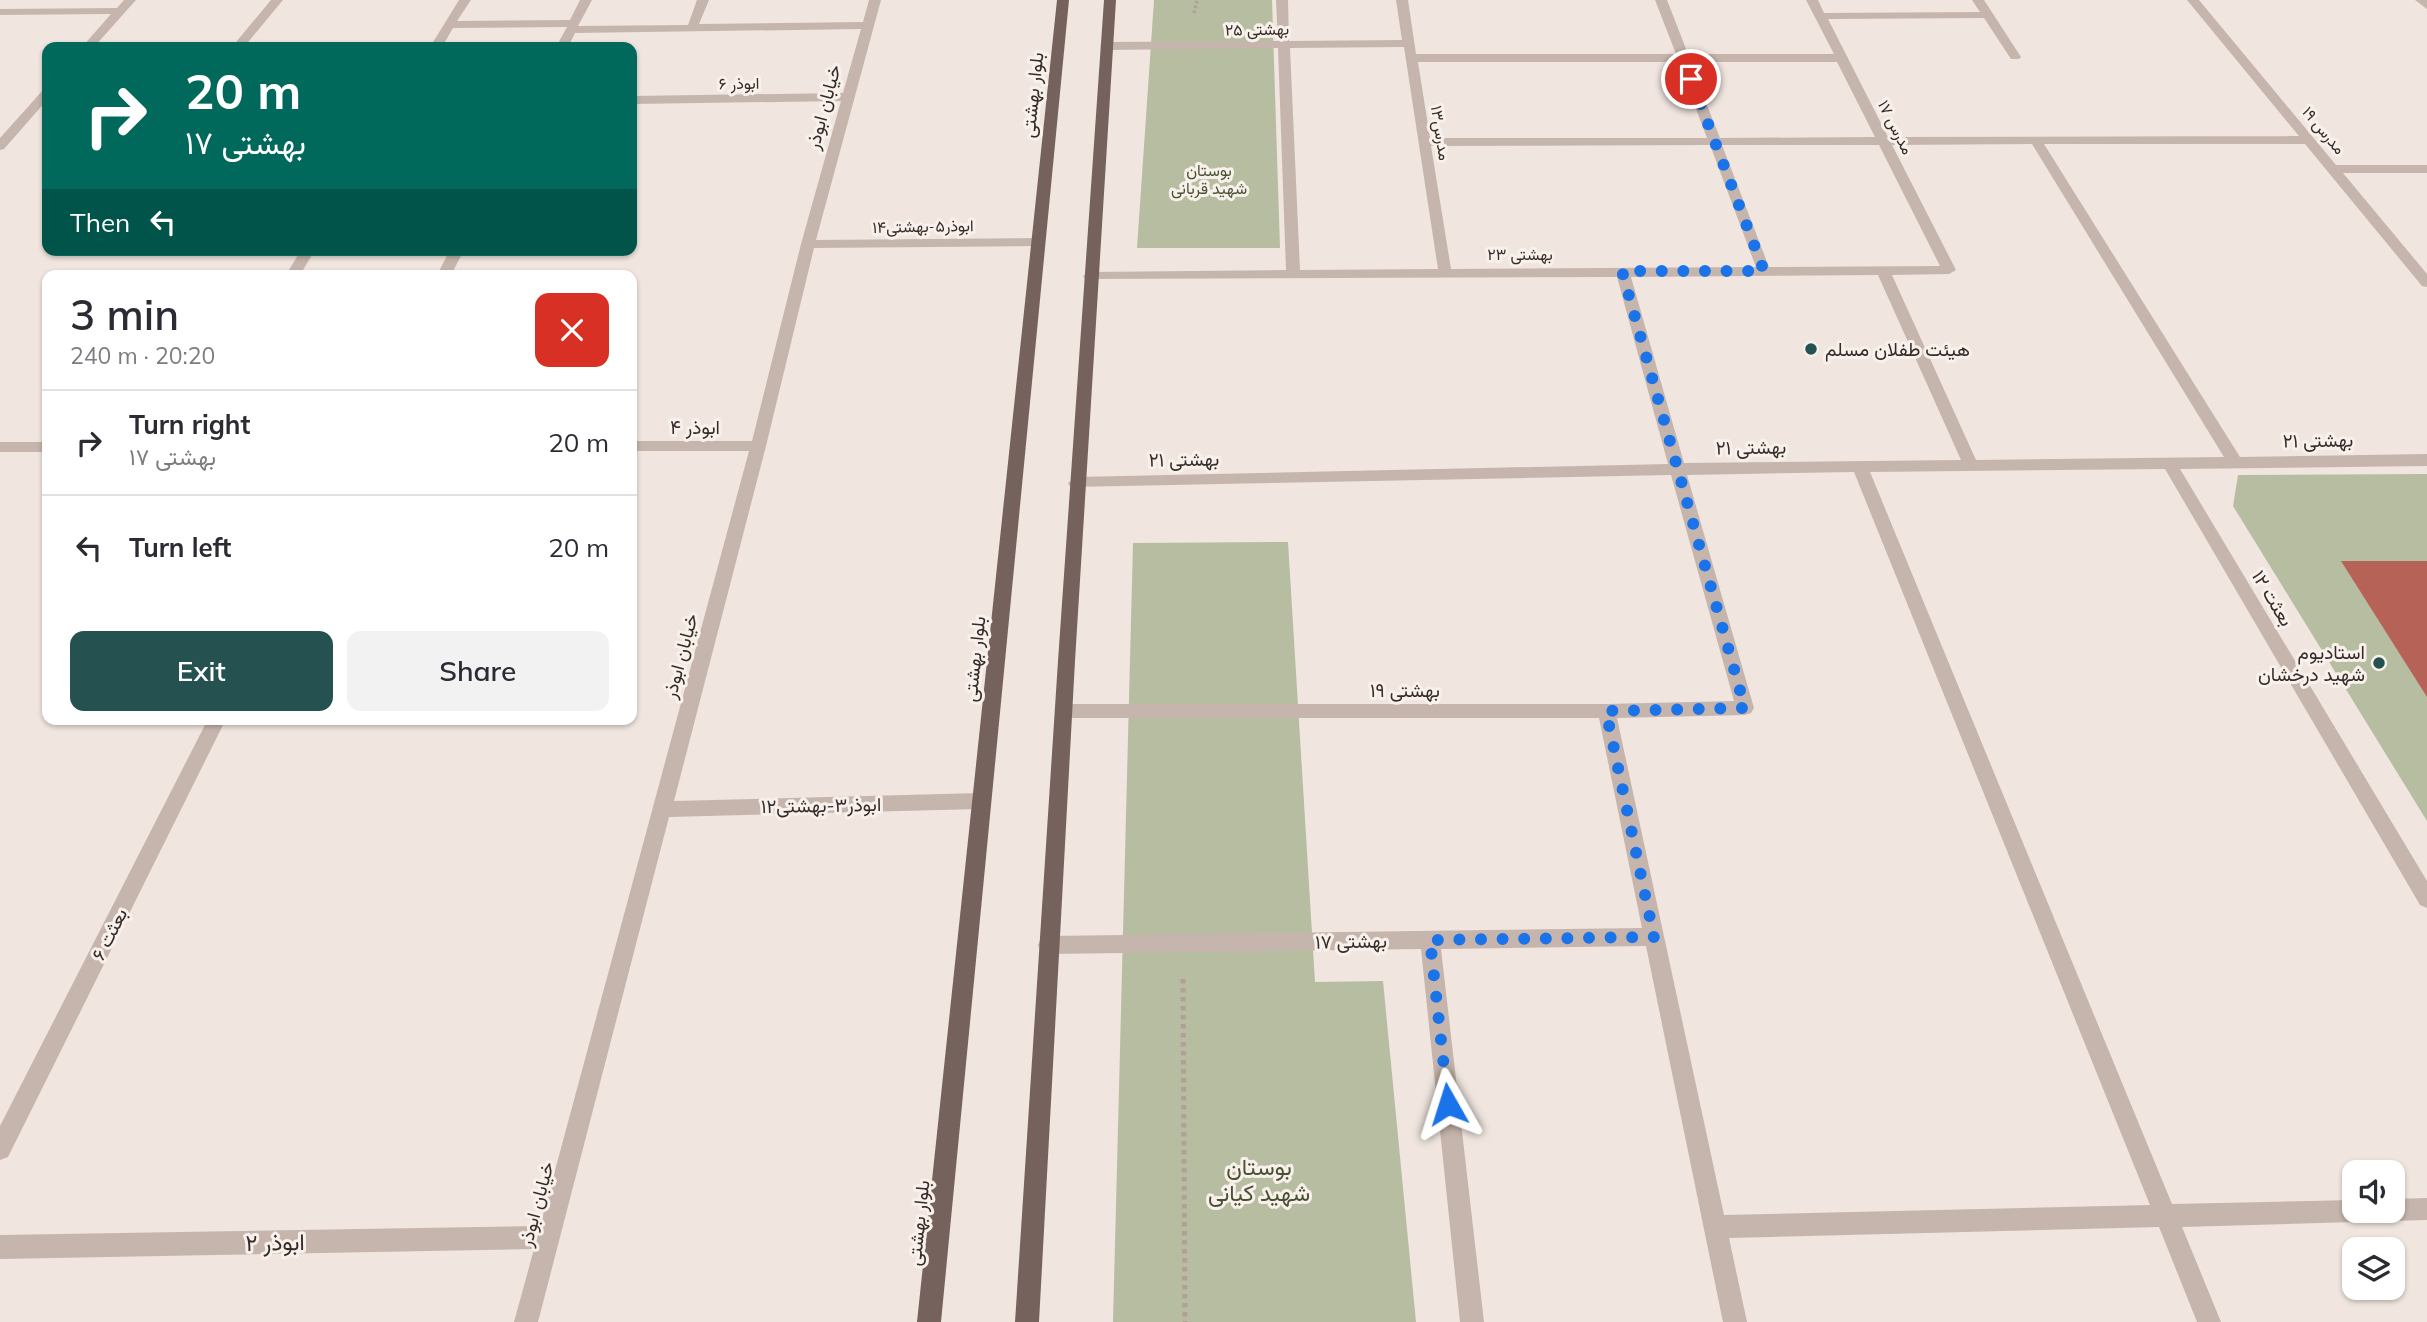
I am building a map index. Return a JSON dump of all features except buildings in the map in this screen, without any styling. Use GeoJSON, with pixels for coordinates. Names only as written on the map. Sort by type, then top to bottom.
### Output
{"type":"FeatureCollection","features":[{"type":"Feature","properties":{"kind":"main road","name":"بلوار بهشتی"},"geometry":{"type":"LineString","coordinates":[[929,1322],[1063,0]]}},
{"type":"Feature","properties":{"kind":"main road"},"geometry":{"type":"LineString","coordinates":[[1027,1322],[1048,945],[1065,711],[1076,483],[1110,0]]}},
{"type":"Feature","properties":{"kind":"street"},"geometry":{"type":"LineString","coordinates":[[92,42],[130,0]]}},
{"type":"Feature","properties":{"kind":"street"},"geometry":{"type":"LineString","coordinates":[[242,42],[277,0]]}},
{"type":"Feature","properties":{"kind":"street"},"geometry":{"type":"LineString","coordinates":[[439,42],[465,0]]}},
{"type":"Feature","properties":{"kind":"street"},"geometry":{"type":"LineString","coordinates":[[565,42],[586,0]]}},
{"type":"Feature","properties":{"kind":"street"},"geometry":{"type":"LineString","coordinates":[[692,28],[703,0]]}},
{"type":"Feature","properties":{"kind":"street","name":"خیابان ابوذر"},"geometry":{"type":"LineString","coordinates":[[526,1322],[758,446],[808,244],[875,0]]}},
{"type":"Feature","properties":{"kind":"street"},"geometry":{"type":"LineString","coordinates":[[1282,0],[1293,274]]}},
{"type":"Feature","properties":{"kind":"street","name":"مدرس۱۳"},"geometry":{"type":"LineString","coordinates":[[1402,0],[1446,272]]}},
{"type":"Feature","properties":{"kind":"street"},"geometry":{"type":"LineString","coordinates":[[1661,0],[1764,271]]}},
{"type":"Feature","properties":{"kind":"street","name":"مدرس ۱۷"},"geometry":{"type":"LineString","coordinates":[[1812,0],[1950,270]]}},
{"type":"Feature","properties":{"kind":"street"},"geometry":{"type":"LineString","coordinates":[[1978,0],[2015,57]]}},
{"type":"Feature","properties":{"kind":"street","name":"مدرس ۱۹"},"geometry":{"type":"LineString","coordinates":[[2193,0],[2427,283]]}},
{"type":"Feature","properties":{"kind":"street"},"geometry":{"type":"LineString","coordinates":[[2421,0],[2427,6]]}},
{"type":"Feature","properties":{"kind":"street"},"geometry":{"type":"LineString","coordinates":[[0,12],[120,11]]}},
{"type":"Feature","properties":{"kind":"street"},"geometry":{"type":"LineString","coordinates":[[1820,16],[1988,15]]}},
{"type":"Feature","properties":{"kind":"street"},"geometry":{"type":"LineString","coordinates":[[450,24],[692,28],[867,25]]}},
{"type":"Feature","properties":{"kind":"street","name":"بهشتی ۲۵"},"geometry":{"type":"LineString","coordinates":[[1106,47],[1408,43]]}},
{"type":"Feature","properties":{"kind":"street"},"geometry":{"type":"LineString","coordinates":[[1411,58],[1842,58]]}},
{"type":"Feature","properties":{"kind":"street","name":"ابوذر ۶"},"geometry":{"type":"LineString","coordinates":[[637,100],[847,97]]}},
{"type":"Feature","properties":{"kind":"street"},"geometry":{"type":"LineString","coordinates":[[0,146],[42,104]]}},
{"type":"Feature","properties":{"kind":"street"},"geometry":{"type":"LineString","coordinates":[[1425,142],[2309,140]]}},
{"type":"Feature","properties":{"kind":"street"},"geometry":{"type":"LineString","coordinates":[[2036,141],[2235,462]]}},
{"type":"Feature","properties":{"kind":"street"},"geometry":{"type":"LineString","coordinates":[[2333,169],[2427,169]]}},
{"type":"Feature","properties":{"kind":"street","name":"ابوذر۵-بهشتی۱۴"},"geometry":{"type":"LineString","coordinates":[[808,244],[1037,242]]}},
{"type":"Feature","properties":{"kind":"street"},"geometry":{"type":"LineString","coordinates":[[1883,270],[1971,466]]}},
{"type":"Feature","properties":{"kind":"street","name":"بهشتی ۲۳"},"geometry":{"type":"LineString","coordinates":[[1090,276],[1950,270]]}},
{"type":"Feature","properties":{"kind":"street"},"geometry":{"type":"LineString","coordinates":[[1622,271],[1678,469]]}},
{"type":"Feature","properties":{"kind":"street","name":"ابوذر ۴"},"geometry":{"type":"LineString","coordinates":[[637,446],[758,446]]}},
{"type":"Feature","properties":{"kind":"street"},"geometry":{"type":"LineString","coordinates":[[0,447],[42,447]]}},
{"type":"Feature","properties":{"kind":"street","name":"بهشتی ۲۱"},"geometry":{"type":"LineString","coordinates":[[1076,483],[1678,469],[2427,460]]}},
{"type":"Feature","properties":{"kind":"street","name":"بعثت ۱۲"},"geometry":{"type":"LineString","coordinates":[[2169,463],[2427,899]]}},
{"type":"Feature","properties":{"kind":"street"},"geometry":{"type":"LineString","coordinates":[[1860,467],[2209,1322]]}},
{"type":"Feature","properties":{"kind":"street","name":"بهشتی ۱۹"},"geometry":{"type":"LineString","coordinates":[[1065,711],[1606,711],[1745,708],[1678,469]]}},
{"type":"Feature","properties":{"kind":"street"},"geometry":{"type":"LineString","coordinates":[[1606,711],[1735,1322]]}},
{"type":"Feature","properties":{"kind":"street","name":"بعثت ۶"},"geometry":{"type":"LineString","coordinates":[[0,1149],[214,725]]}},
{"type":"Feature","properties":{"kind":"street","name":"ابوذر۳-بهشتی۱۲"},"geometry":{"type":"LineString","coordinates":[[662,809],[980,801]]}},
{"type":"Feature","properties":{"kind":"street","name":"بهشتی ۱۷"},"geometry":{"type":"LineString","coordinates":[[1048,945],[1654,937]]}},
{"type":"Feature","properties":{"kind":"street"},"geometry":{"type":"LineString","coordinates":[[1430,940],[1472,1322]]}},
{"type":"Feature","properties":{"kind":"street"},"geometry":{"type":"LineString","coordinates":[[2405,1210],[2427,1209]]}},
{"type":"Feature","properties":{"kind":"street"},"geometry":{"type":"LineString","coordinates":[[1715,1227],[2342,1211]]}},
{"type":"Feature","properties":{"kind":"street","name":"ابوذر ۲"},"geometry":{"type":"LineString","coordinates":[[0,1247],[549,1237]]}},
{"type":"Feature","properties":{"kind":"path"},"geometry":{"type":"LineString","coordinates":[[1183,944],[1185,1322]]}},
{"type":"Feature","properties":{"kind":"green space","name":"بوستان شهید قربانی"},"geometry":{"type":"Polygon","coordinates":[[[1154,0],[1272,0],[1280,248],[1137,248],[1154,0]]]}},
{"type":"Feature","properties":{"kind":"green space","name":"استادیوم شهید درخشان"},"geometry":{"type":"Polygon","coordinates":[[[2427,474],[2427,821],[2233,506],[2238,475],[2427,474]]]}},
{"type":"Feature","properties":{"kind":"green space","name":"بوستان شهید کیانی"},"geometry":{"type":"Polygon","coordinates":[[[1288,542],[1315,982],[1383,981],[1416,1322],[1113,1322],[1133,543],[1288,542]]]}},
{"type":"Feature","properties":{"kind":"place","name":"هيئت طفلان مسلم"},"geometry":{"type":"Point","coordinates":[1811,349]}},
{"type":"Feature","properties":{"kind":"place","name":"استادیوم شهید درخشان"},"geometry":{"type":"Point","coordinates":[2379,663]}},
{"type":"Feature","properties":{"kind":"route"},"geometry":{"type":"LineString","coordinates":[[1448,1104],[1430,940],[1654,937],[1606,711],[1745,708],[1622,271],[1764,271],[1691,79]]}}]}
